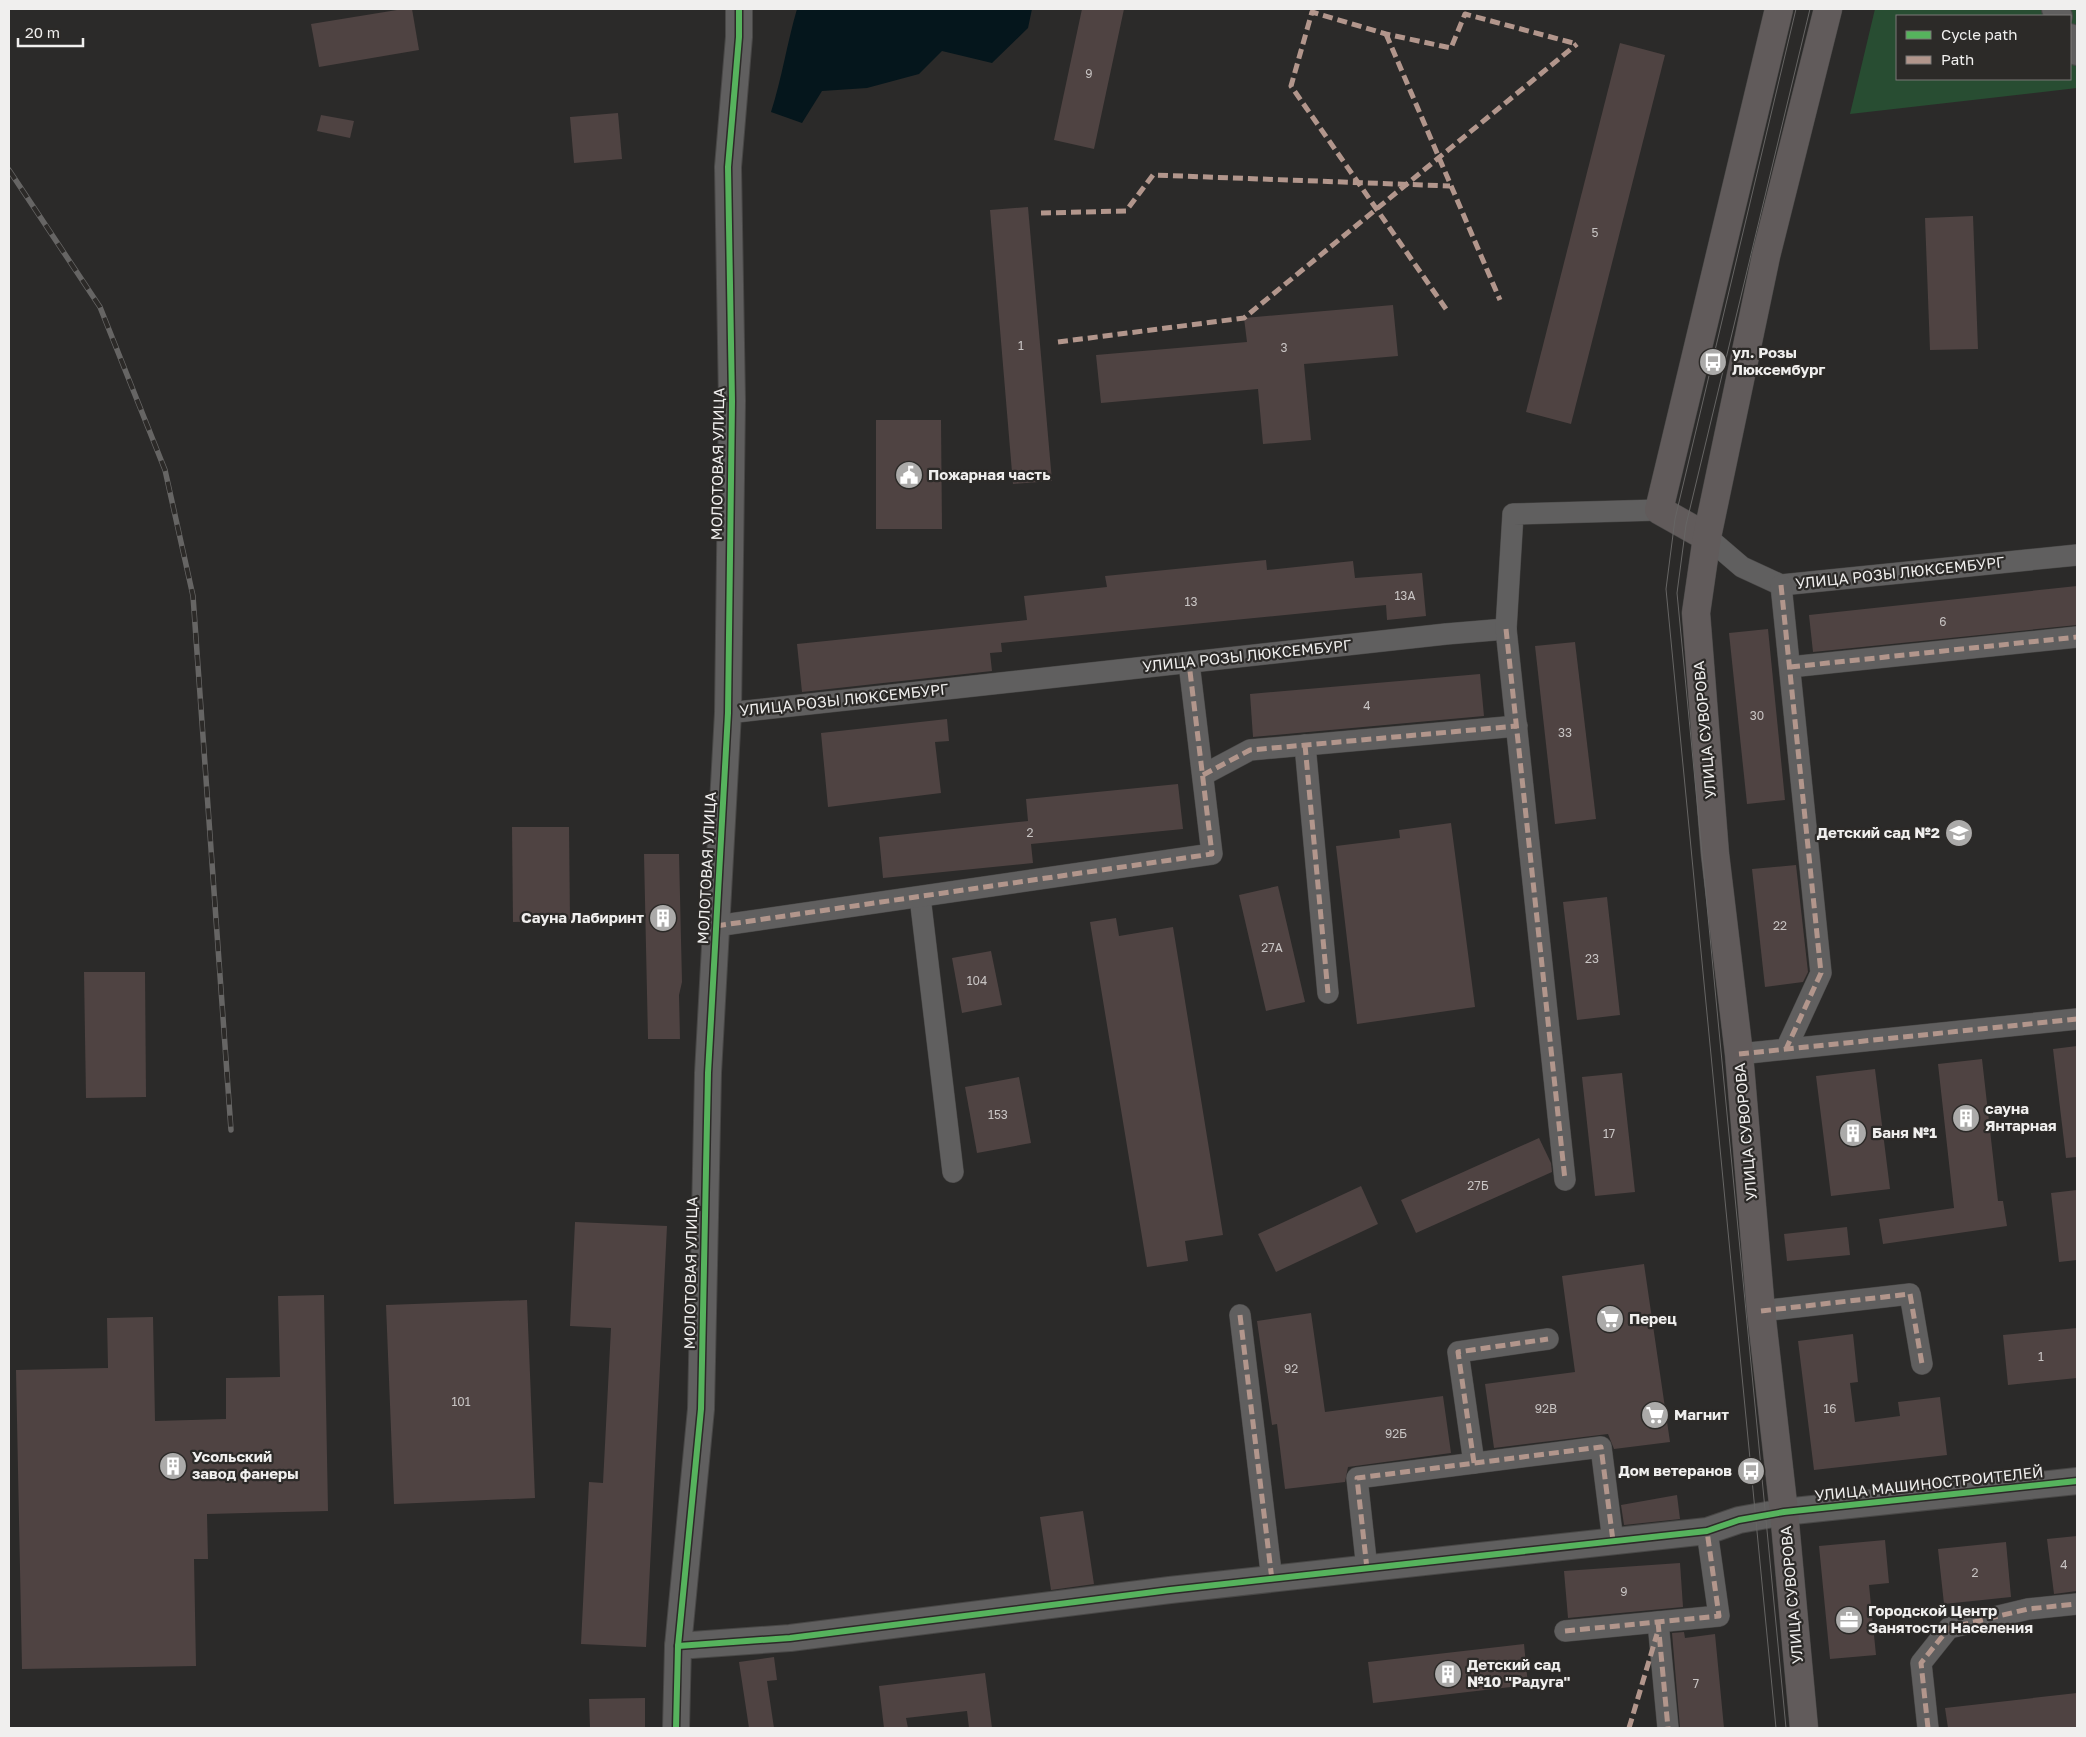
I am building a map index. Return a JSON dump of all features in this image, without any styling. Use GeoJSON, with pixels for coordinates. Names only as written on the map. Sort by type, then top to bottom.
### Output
{"type":"FeatureCollection","features":[{"type":"Feature","properties":{"kind":"main road"},"geometry":{"type":"LineString","coordinates":[[1707,537],[1659,510],[1779,9]]}},
{"type":"Feature","properties":{"kind":"main road","name":"УЛИЦА СУВОРОВА"},"geometry":{"type":"LineString","coordinates":[[1804,1728],[1784,1512],[1761,1311],[1739,1054],[1715,854],[1696,614],[1707,537],[1766,256],[1828,9]]}},
{"type":"Feature","properties":{"kind":"street","name":"МОЛОТОВАЯ УЛИЦА"},"geometry":{"type":"LineString","coordinates":[[676,1728],[678,1646],[701,1409],[708,1073],[728,713],[732,401],[728,167],[739,37],[739,9]]}},
{"type":"Feature","properties":{"kind":"street"},"geometry":{"type":"LineString","coordinates":[[2071,40],[2077,52]]}},
{"type":"Feature","properties":{"kind":"street"},"geometry":{"type":"LineString","coordinates":[[1565,1180],[1506,629],[1513,514],[1659,510]]}},
{"type":"Feature","properties":{"kind":"street","name":"УЛИЦА РОЗЫ ЛЮКСЕМБУРГ"},"geometry":{"type":"LineString","coordinates":[[1707,537],[1742,567],[1781,585],[2077,555]]}},
{"type":"Feature","properties":{"kind":"street"},"geometry":{"type":"LineString","coordinates":[[1781,585],[1821,972],[1786,1049]]}},
{"type":"Feature","properties":{"kind":"street","name":"УЛИЦА РОЗЫ ЛЮКСЕМБУРГ"},"geometry":{"type":"LineString","coordinates":[[728,713],[1506,629]]}},
{"type":"Feature","properties":{"kind":"street"},"geometry":{"type":"LineString","coordinates":[[1790,667],[2077,637]]}},
{"type":"Feature","properties":{"kind":"street"},"geometry":{"type":"LineString","coordinates":[[716,926],[1212,854],[1189,663]]}},
{"type":"Feature","properties":{"kind":"street"},"geometry":{"type":"LineString","coordinates":[[1203,775],[1250,750],[1517,726]]}},
{"type":"Feature","properties":{"kind":"street"},"geometry":{"type":"LineString","coordinates":[[1305,745],[1328,993]]}},
{"type":"Feature","properties":{"kind":"street"},"geometry":{"type":"LineString","coordinates":[[920,897],[953,1172]]}},
{"type":"Feature","properties":{"kind":"street"},"geometry":{"type":"LineString","coordinates":[[1739,1054],[2077,1019]]}},
{"type":"Feature","properties":{"kind":"street"},"geometry":{"type":"LineString","coordinates":[[1761,1311],[1910,1294],[1922,1364]]}},
{"type":"Feature","properties":{"kind":"street"},"geometry":{"type":"LineString","coordinates":[[1240,1315],[1272,1580]]}},
{"type":"Feature","properties":{"kind":"street"},"geometry":{"type":"LineString","coordinates":[[1474,1463],[1458,1352],[1548,1339]]}},
{"type":"Feature","properties":{"kind":"street"},"geometry":{"type":"LineString","coordinates":[[1367,1569],[1357,1478],[1601,1447],[1613,1541]]}},
{"type":"Feature","properties":{"kind":"street","name":"УЛИЦА МАШИНОСТРОИТЕЛЕЙ"},"geometry":{"type":"LineString","coordinates":[[678,1646],[790,1638],[1161,1591],[1708,1531],[1739,1520],[1784,1512],[2077,1481]]}},
{"type":"Feature","properties":{"kind":"street"},"geometry":{"type":"LineString","coordinates":[[1566,1631],[1719,1616],[1708,1531]]}},
{"type":"Feature","properties":{"kind":"street"},"geometry":{"type":"LineString","coordinates":[[1928,1728],[1921,1664],[1949,1628],[2028,1609],[2077,1604]]}},
{"type":"Feature","properties":{"kind":"street"},"geometry":{"type":"LineString","coordinates":[[1658,1622],[1668,1728]]}},
{"type":"Feature","properties":{"kind":"green space"},"geometry":{"type":"Polygon","coordinates":[[[1875,9],[2077,9],[2077,88],[1850,114],[1875,9]]]}},
{"type":"Feature","properties":{"kind":"shaded area"},"geometry":{"type":"Polygon","coordinates":[[[797,9],[1032,9],[1028,28],[992,63],[942,51],[919,74],[867,88],[822,91],[802,123],[771,112],[797,9]]]}},
{"type":"Feature","properties":{"kind":"building"},"geometry":{"type":"Polygon","coordinates":[[[412,9],[419,50],[319,67],[311,24],[412,9]]]}},
{"type":"Feature","properties":{"kind":"building"},"geometry":{"type":"Polygon","coordinates":[[[1082,9],[1124,9],[1094,149],[1054,140],[1082,9]]]}},
{"type":"Feature","properties":{"kind":"building"},"geometry":{"type":"Polygon","coordinates":[[[1620,43],[1665,55],[1571,424],[1526,412],[1620,43]]]}},
{"type":"Feature","properties":{"kind":"building"},"geometry":{"type":"Polygon","coordinates":[[[618,113],[622,159],[574,163],[570,117],[618,113]]]}},
{"type":"Feature","properties":{"kind":"building"},"geometry":{"type":"Polygon","coordinates":[[[321,115],[354,121],[350,138],[317,131],[321,115]]]}},
{"type":"Feature","properties":{"kind":"building"},"geometry":{"type":"Polygon","coordinates":[[[1028,207],[1052,481],[1013,484],[990,210],[1028,207]]]}},
{"type":"Feature","properties":{"kind":"building"},"geometry":{"type":"Polygon","coordinates":[[[1973,216],[1978,349],[1930,350],[1925,218],[1973,216]]]}},
{"type":"Feature","properties":{"kind":"building"},"geometry":{"type":"Polygon","coordinates":[[[1393,305],[1398,356],[1304,364],[1311,440],[1263,444],[1258,389],[1101,403],[1096,355],[1247,342],[1244,318],[1393,305]]]}},
{"type":"Feature","properties":{"kind":"building","name":"Пожарная часть"},"geometry":{"type":"Polygon","coordinates":[[[876,420],[941,420],[942,529],[876,529],[876,420]]]}},
{"type":"Feature","properties":{"kind":"building"},"geometry":{"type":"Polygon","coordinates":[[[1266,560],[1267,570],[1353,561],[1355,578],[1422,573],[1426,616],[1387,620],[1386,605],[1001,643],[1002,652],[990,653],[992,671],[802,692],[797,644],[1027,620],[1024,596],[1107,587],[1105,576],[1266,560]]]}},
{"type":"Feature","properties":{"kind":"building"},"geometry":{"type":"Polygon","coordinates":[[[2077,586],[2077,625],[1813,652],[1809,615],[2077,586]]]}},
{"type":"Feature","properties":{"kind":"building"},"geometry":{"type":"Polygon","coordinates":[[[1768,629],[1785,800],[1747,804],[1729,633],[1768,629]]]}},
{"type":"Feature","properties":{"kind":"building"},"geometry":{"type":"Polygon","coordinates":[[[1575,642],[1596,819],[1555,824],[1535,646],[1575,642]]]}},
{"type":"Feature","properties":{"kind":"building"},"geometry":{"type":"Polygon","coordinates":[[[1480,674],[1484,716],[1253,737],[1250,694],[1480,674]]]}},
{"type":"Feature","properties":{"kind":"building"},"geometry":{"type":"Polygon","coordinates":[[[947,719],[949,741],[935,742],[941,793],[828,807],[821,733],[947,719]]]}},
{"type":"Feature","properties":{"kind":"building"},"geometry":{"type":"Polygon","coordinates":[[[1178,784],[1183,829],[1031,844],[1033,863],[883,878],[879,837],[1028,821],[1026,799],[1178,784]]]}},
{"type":"Feature","properties":{"kind":"building"},"geometry":{"type":"Polygon","coordinates":[[[1451,823],[1475,1007],[1357,1024],[1336,846],[1400,838],[1399,830],[1451,823]]]}},
{"type":"Feature","properties":{"kind":"building"},"geometry":{"type":"Polygon","coordinates":[[[512,827],[569,827],[570,921],[513,922],[512,827]]]}},
{"type":"Feature","properties":{"kind":"building","name":"Сауна Лабиринт"},"geometry":{"type":"Polygon","coordinates":[[[644,854],[679,854],[682,982],[679,995],[680,1039],[648,1039],[644,854]]]}},
{"type":"Feature","properties":{"kind":"building"},"geometry":{"type":"Polygon","coordinates":[[[1796,865],[1808,972],[1803,982],[1765,987],[1752,869],[1796,865]]]}},
{"type":"Feature","properties":{"kind":"building"},"geometry":{"type":"Polygon","coordinates":[[[1278,886],[1305,1002],[1266,1011],[1239,895],[1278,886]]]}},
{"type":"Feature","properties":{"kind":"building"},"geometry":{"type":"Polygon","coordinates":[[[1607,897],[1620,1015],[1577,1020],[1563,902],[1607,897]]]}},
{"type":"Feature","properties":{"kind":"building"},"geometry":{"type":"Polygon","coordinates":[[[1116,918],[1119,936],[1173,927],[1223,1235],[1185,1241],[1188,1261],[1147,1267],[1090,922],[1116,918]]]}},
{"type":"Feature","properties":{"kind":"building"},"geometry":{"type":"Polygon","coordinates":[[[991,951],[1002,1005],[962,1013],[952,958],[991,951]]]}},
{"type":"Feature","properties":{"kind":"building"},"geometry":{"type":"Polygon","coordinates":[[[84,972],[145,972],[146,1097],[86,1098],[84,972]]]}},
{"type":"Feature","properties":{"kind":"building"},"geometry":{"type":"Polygon","coordinates":[[[2077,1046],[2077,1157],[2066,1158],[2053,1049],[2077,1046]]]}},
{"type":"Feature","properties":{"kind":"building"},"geometry":{"type":"Polygon","coordinates":[[[1982,1059],[1998,1201],[2003,1201],[2007,1226],[1883,1244],[1879,1219],[1954,1208],[1938,1064],[1982,1059]]]}},
{"type":"Feature","properties":{"kind":"building","name":"Баня №1"},"geometry":{"type":"Polygon","coordinates":[[[1875,1069],[1890,1189],[1831,1196],[1816,1076],[1875,1069]]]}},
{"type":"Feature","properties":{"kind":"building"},"geometry":{"type":"Polygon","coordinates":[[[1622,1073],[1635,1192],[1595,1196],[1582,1077],[1622,1073]]]}},
{"type":"Feature","properties":{"kind":"building"},"geometry":{"type":"Polygon","coordinates":[[[1019,1077],[1031,1143],[977,1153],[965,1087],[1019,1077]]]}},
{"type":"Feature","properties":{"kind":"building"},"geometry":{"type":"Polygon","coordinates":[[[1539,1138],[1551,1163],[1552,1172],[1416,1233],[1401,1200],[1539,1138]]]}},
{"type":"Feature","properties":{"kind":"building"},"geometry":{"type":"Polygon","coordinates":[[[1361,1186],[1378,1224],[1276,1272],[1258,1234],[1361,1186]]]}},
{"type":"Feature","properties":{"kind":"building"},"geometry":{"type":"Polygon","coordinates":[[[2077,1190],[2077,1260],[2059,1262],[2051,1193],[2077,1190]]]}},
{"type":"Feature","properties":{"kind":"building"},"geometry":{"type":"Polygon","coordinates":[[[575,1222],[667,1226],[646,1647],[581,1644],[589,1482],[603,1483],[611,1328],[570,1326],[575,1222]]]}},
{"type":"Feature","properties":{"kind":"building"},"geometry":{"type":"Polygon","coordinates":[[[1847,1227],[1850,1255],[1787,1261],[1784,1234],[1847,1227]]]}},
{"type":"Feature","properties":{"kind":"building"},"geometry":{"type":"Polygon","coordinates":[[[1644,1264],[1670,1442],[1614,1449],[1608,1434],[1494,1448],[1485,1384],[1575,1372],[1562,1276],[1644,1264]]]}},
{"type":"Feature","properties":{"kind":"building","name":"Усольский завод фанеры"},"geometry":{"type":"Polygon","coordinates":[[[324,1295],[328,1511],[207,1514],[208,1559],[194,1559],[196,1666],[22,1669],[16,1370],[108,1368],[107,1318],[153,1317],[155,1421],[226,1419],[226,1378],[280,1377],[278,1296],[324,1295]]]}},
{"type":"Feature","properties":{"kind":"building"},"geometry":{"type":"Polygon","coordinates":[[[527,1300],[535,1498],[394,1504],[386,1305],[527,1300]]]}},
{"type":"Feature","properties":{"kind":"building"},"geometry":{"type":"Polygon","coordinates":[[[1311,1313],[1325,1412],[1443,1396],[1451,1453],[1348,1467],[1345,1482],[1285,1489],[1277,1424],[1272,1425],[1257,1321],[1311,1313]]]}},
{"type":"Feature","properties":{"kind":"building"},"geometry":{"type":"Polygon","coordinates":[[[2077,1328],[2077,1378],[2008,1385],[2003,1335],[2077,1328]]]}},
{"type":"Feature","properties":{"kind":"building"},"geometry":{"type":"Polygon","coordinates":[[[1853,1334],[1858,1382],[1850,1383],[1855,1422],[1900,1416],[1898,1402],[1940,1397],[1947,1455],[1814,1470],[1798,1341],[1853,1334]]]}},
{"type":"Feature","properties":{"kind":"building"},"geometry":{"type":"Polygon","coordinates":[[[1677,1495],[1680,1519],[1624,1525],[1621,1505],[1677,1495]]]}},
{"type":"Feature","properties":{"kind":"building"},"geometry":{"type":"Polygon","coordinates":[[[1083,1511],[1094,1584],[1051,1590],[1040,1517],[1083,1511]]]}},
{"type":"Feature","properties":{"kind":"building"},"geometry":{"type":"Polygon","coordinates":[[[2077,1536],[2077,1591],[2054,1594],[2047,1539],[2077,1536]]]}},
{"type":"Feature","properties":{"kind":"building","name":"Городской Центр Занятости Населения"},"geometry":{"type":"Polygon","coordinates":[[[1885,1540],[1889,1583],[1869,1585],[1876,1655],[1830,1659],[1819,1546],[1885,1540]]]}},
{"type":"Feature","properties":{"kind":"building"},"geometry":{"type":"Polygon","coordinates":[[[2006,1542],[2011,1597],[1944,1604],[1938,1549],[2006,1542]]]}},
{"type":"Feature","properties":{"kind":"building"},"geometry":{"type":"Polygon","coordinates":[[[1680,1563],[1683,1607],[1568,1618],[1564,1571],[1680,1563]]]}},
{"type":"Feature","properties":{"kind":"building"},"geometry":{"type":"Polygon","coordinates":[[[1684,1632],[1685,1638],[1715,1634],[1724,1728],[1680,1728],[1672,1633],[1684,1632]]]}},
{"type":"Feature","properties":{"kind":"building","name":"Детский сад №10 \"Радуга\""},"geometry":{"type":"Polygon","coordinates":[[[1524,1644],[1528,1685],[1373,1703],[1368,1662],[1524,1644]]]}},
{"type":"Feature","properties":{"kind":"building"},"geometry":{"type":"Polygon","coordinates":[[[774,1657],[777,1680],[767,1681],[774,1728],[749,1728],[739,1662],[774,1657]]]}},
{"type":"Feature","properties":{"kind":"building"},"geometry":{"type":"Polygon","coordinates":[[[985,1673],[992,1728],[969,1728],[967,1711],[906,1718],[908,1728],[884,1728],[879,1686],[985,1673]]]}},
{"type":"Feature","properties":{"kind":"building"},"geometry":{"type":"Polygon","coordinates":[[[2077,1693],[2077,1728],[1948,1728],[1945,1708],[2077,1693]]]}},
{"type":"Feature","properties":{"kind":"building"},"geometry":{"type":"Polygon","coordinates":[[[645,1698],[645,1728],[590,1728],[589,1699],[645,1698]]]}},
{"type":"Feature","properties":{"kind":"tram line"},"geometry":{"type":"LineString","coordinates":[[1776,1728],[1666,589],[1675,519],[1796,9]]}},
{"type":"Feature","properties":{"kind":"tram line"},"geometry":{"type":"LineString","coordinates":[[1786,1728],[1677,593],[1686,525],[1810,9]]}},
{"type":"Feature","properties":{"kind":"railway"},"geometry":{"type":"LineString","coordinates":[[9,170],[100,307],[165,470],[193,596],[231,1130]]}},
{"type":"Feature","properties":{"kind":"marked path"},"geometry":{"type":"LineString","coordinates":[[1446,309],[1291,86],[1312,12],[1386,34],[1451,48],[1465,14],[1577,44]]}},
{"type":"Feature","properties":{"kind":"marked path"},"geometry":{"type":"LineString","coordinates":[[1386,34],[1500,300]]}},
{"type":"Feature","properties":{"kind":"marked path"},"geometry":{"type":"LineString","coordinates":[[1058,342],[1244,318],[1577,44]]}},
{"type":"Feature","properties":{"kind":"marked path"},"geometry":{"type":"LineString","coordinates":[[1041,213],[1126,211],[1153,175],[1450,186]]}},
{"type":"Feature","properties":{"kind":"marked path"},"geometry":{"type":"LineString","coordinates":[[1781,585],[1821,973],[1786,1049]]}},
{"type":"Feature","properties":{"kind":"marked path"},"geometry":{"type":"LineString","coordinates":[[1506,629],[1565,1180]]}},
{"type":"Feature","properties":{"kind":"marked path"},"geometry":{"type":"LineString","coordinates":[[1790,667],[2077,637]]}},
{"type":"Feature","properties":{"kind":"marked path"},"geometry":{"type":"LineString","coordinates":[[716,926],[1212,854],[1189,663]]}},
{"type":"Feature","properties":{"kind":"marked path"},"geometry":{"type":"LineString","coordinates":[[1203,775],[1250,750],[1517,726]]}},
{"type":"Feature","properties":{"kind":"marked path"},"geometry":{"type":"LineString","coordinates":[[1305,745],[1328,993]]}},
{"type":"Feature","properties":{"kind":"marked path"},"geometry":{"type":"LineString","coordinates":[[1739,1054],[2077,1019]]}},
{"type":"Feature","properties":{"kind":"marked path"},"geometry":{"type":"LineString","coordinates":[[1761,1311],[1910,1294],[1922,1364]]}},
{"type":"Feature","properties":{"kind":"marked path"},"geometry":{"type":"LineString","coordinates":[[1240,1315],[1272,1580]]}},
{"type":"Feature","properties":{"kind":"marked path"},"geometry":{"type":"LineString","coordinates":[[1474,1463],[1458,1352],[1548,1339]]}},
{"type":"Feature","properties":{"kind":"marked path"},"geometry":{"type":"LineString","coordinates":[[1367,1569],[1357,1478],[1601,1447],[1613,1541]]}},
{"type":"Feature","properties":{"kind":"marked path"},"geometry":{"type":"LineString","coordinates":[[1565,1631],[1719,1616],[1707,1531]]}},
{"type":"Feature","properties":{"kind":"marked path"},"geometry":{"type":"LineString","coordinates":[[1928,1728],[1921,1663],[1949,1628],[2028,1609],[2077,1604]]}},
{"type":"Feature","properties":{"kind":"marked path"},"geometry":{"type":"LineString","coordinates":[[1658,1622],[1668,1728]]}},
{"type":"Feature","properties":{"kind":"marked path"},"geometry":{"type":"LineString","coordinates":[[1629,1728],[1657,1634]]}},
{"type":"Feature","properties":{"kind":"cycle path"},"geometry":{"type":"LineString","coordinates":[[676,1728],[678,1646],[701,1409],[708,1073],[728,713],[732,401],[728,167],[739,37],[739,9]]}},
{"type":"Feature","properties":{"kind":"cycle path"},"geometry":{"type":"LineString","coordinates":[[678,1646],[790,1638],[1170,1590],[1707,1531],[1739,1520],[1784,1512],[2077,1481]]}},
{"type":"Feature","properties":{"kind":"place","name":"ул. Розы Люксембург"},"geometry":{"type":"Point","coordinates":[1713,362]}},
{"type":"Feature","properties":{"kind":"place","name":"Пожарная часть"},"geometry":{"type":"Point","coordinates":[909,475]}},
{"type":"Feature","properties":{"kind":"place","name":"Детский сад №2"},"geometry":{"type":"Point","coordinates":[1959,833]}},
{"type":"Feature","properties":{"kind":"place","name":"Сауна Лабиринт"},"geometry":{"type":"Point","coordinates":[663,918]}},
{"type":"Feature","properties":{"kind":"place","name":"сауна Янтарная"},"geometry":{"type":"Point","coordinates":[1966,1118]}},
{"type":"Feature","properties":{"kind":"place","name":"Баня №1"},"geometry":{"type":"Point","coordinates":[1853,1133]}},
{"type":"Feature","properties":{"kind":"place","name":"Перец"},"geometry":{"type":"Point","coordinates":[1610,1319]}},
{"type":"Feature","properties":{"kind":"place","name":"Магнит"},"geometry":{"type":"Point","coordinates":[1655,1415]}},
{"type":"Feature","properties":{"kind":"place","name":"Усольский завод фанеры"},"geometry":{"type":"Point","coordinates":[173,1466]}},
{"type":"Feature","properties":{"kind":"place","name":"Дом ветеранов"},"geometry":{"type":"Point","coordinates":[1751,1471]}},
{"type":"Feature","properties":{"kind":"place","name":"Городской Центр Занятости Населения"},"geometry":{"type":"Point","coordinates":[1849,1620]}},
{"type":"Feature","properties":{"kind":"place","name":"Детский сад №10 \"Радуга\""},"geometry":{"type":"Point","coordinates":[1448,1674]}}]}
